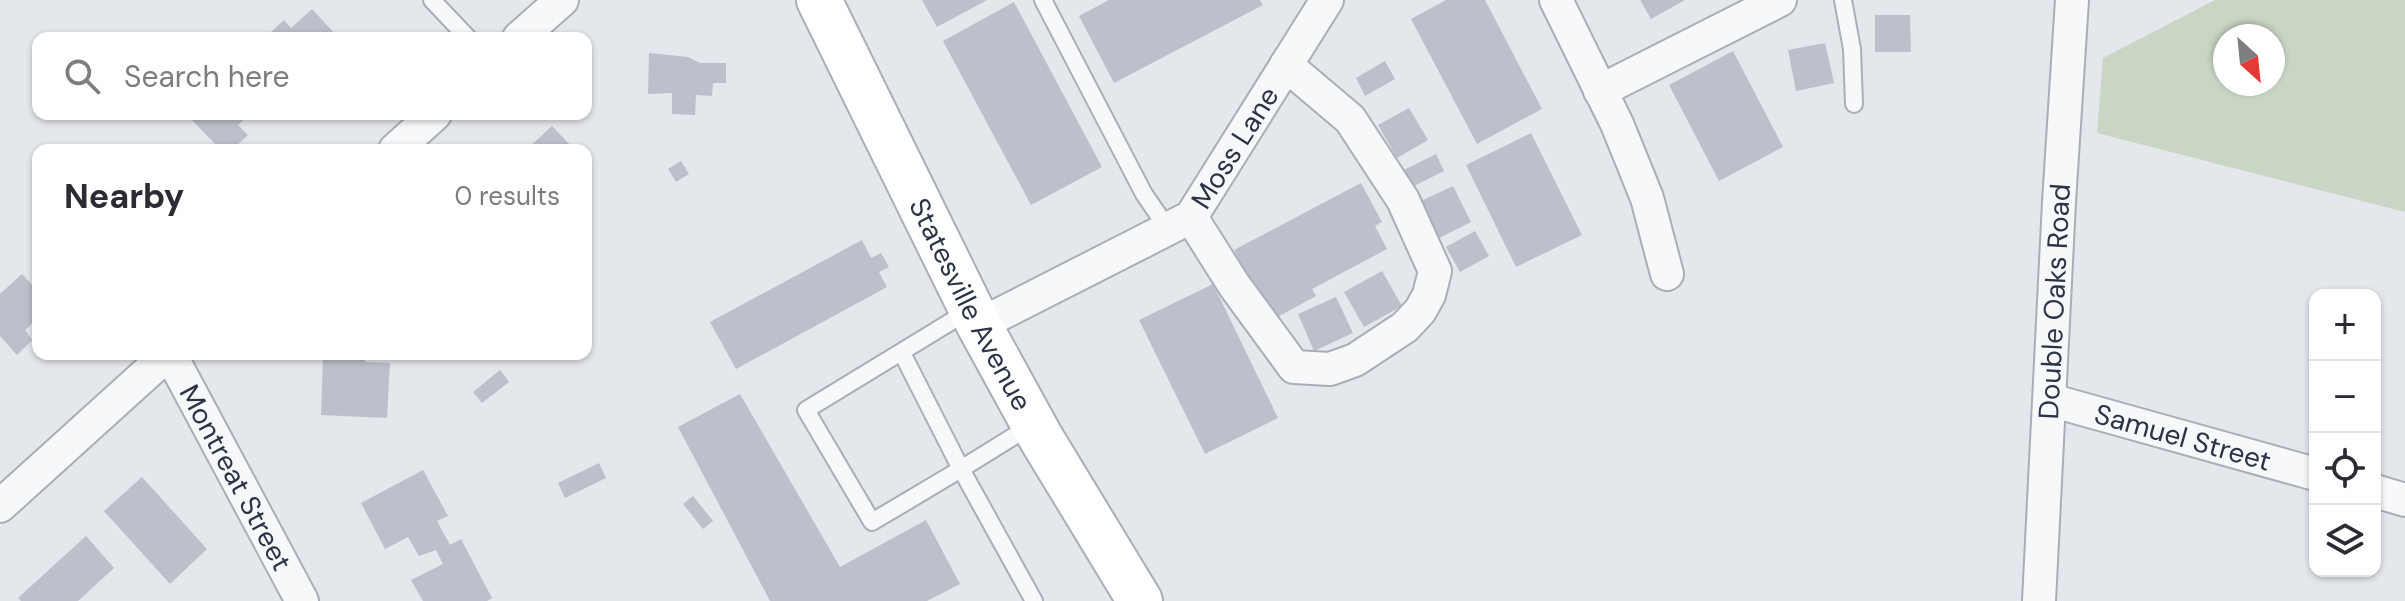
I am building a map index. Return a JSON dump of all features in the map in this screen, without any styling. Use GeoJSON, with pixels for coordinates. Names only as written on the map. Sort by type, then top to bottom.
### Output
{"type":"FeatureCollection","features":[{"type":"Feature","properties":{"kind":"main road","name":"Statesville Avenue"},"geometry":{"type":"LineString","coordinates":[[819,0],[976,317],[1034,424],[1140,601]]}},
{"type":"Feature","properties":{"kind":"street"},"geometry":{"type":"LineString","coordinates":[[526,32],[562,0]]}},
{"type":"Feature","properties":{"kind":"street","name":"Moss Lane"},"geometry":{"type":"LineString","coordinates":[[976,317],[1179,223],[1327,0]]}},
{"type":"Feature","properties":{"kind":"street"},"geometry":{"type":"LineString","coordinates":[[1556,0],[1647,198],[1667,274]]}},
{"type":"Feature","properties":{"kind":"street"},"geometry":{"type":"LineString","coordinates":[[1600,91],[1780,0]]}},
{"type":"Feature","properties":{"kind":"street","name":"Double Oaks Road"},"geometry":{"type":"LineString","coordinates":[[2039,601],[2072,0]]}},
{"type":"Feature","properties":{"kind":"street"},"geometry":{"type":"LineString","coordinates":[[1179,223],[1234,285],[1294,367],[1330,369],[1355,360],[1405,327],[1420,311],[1429,295],[1435,271],[1403,200],[1350,119],[1286,65]]}},
{"type":"Feature","properties":{"kind":"street"},"geometry":{"type":"LineString","coordinates":[[402,144],[428,120]]}},
{"type":"Feature","properties":{"kind":"street"},"geometry":{"type":"LineString","coordinates":[[0,506],[162,360]]}},
{"type":"Feature","properties":{"kind":"street","name":"Montreat Street"},"geometry":{"type":"LineString","coordinates":[[172,360],[302,601]]}},
{"type":"Feature","properties":{"kind":"street","name":"Samuel Street"},"geometry":{"type":"LineString","coordinates":[[2050,400],[2309,472]]}},
{"type":"Feature","properties":{"kind":"street"},"geometry":{"type":"LineString","coordinates":[[2381,493],[2405,500]]}},
{"type":"Feature","properties":{"kind":"lane"},"geometry":{"type":"LineString","coordinates":[[432,0],[462,32]]}},
{"type":"Feature","properties":{"kind":"lane"},"geometry":{"type":"LineString","coordinates":[[1043,0],[1144,194],[1179,223]]}},
{"type":"Feature","properties":{"kind":"lane"},"geometry":{"type":"LineString","coordinates":[[1843,0],[1852,49],[1854,104]]}},
{"type":"Feature","properties":{"kind":"lane"},"geometry":{"type":"LineString","coordinates":[[976,317],[902,353],[806,410],[872,522],[1034,424]]}},
{"type":"Feature","properties":{"kind":"lane"},"geometry":{"type":"LineString","coordinates":[[902,353],[961,469],[1034,601]]}},
{"type":"Feature","properties":{"kind":"green space"},"geometry":{"type":"Polygon","coordinates":[[[2215,0],[2405,0],[2405,212],[2097,133],[2103,58],[2215,0]]]}},
{"type":"Feature","properties":{"kind":"building"},"geometry":{"type":"Polygon","coordinates":[[[922,0],[987,0],[937,27],[922,0]]]}},
{"type":"Feature","properties":{"kind":"building"},"geometry":{"type":"Polygon","coordinates":[[[1109,0],[1260,0],[1263,5],[1114,83],[1079,16],[1109,0]]]}},
{"type":"Feature","properties":{"kind":"building"},"geometry":{"type":"Polygon","coordinates":[[[1446,0],[1485,0],[1542,109],[1477,144],[1411,19],[1446,0]]]}},
{"type":"Feature","properties":{"kind":"building"},"geometry":{"type":"Polygon","coordinates":[[[1640,0],[1685,0],[1651,19],[1640,0]]]}},
{"type":"Feature","properties":{"kind":"building"},"geometry":{"type":"Polygon","coordinates":[[[1014,2],[1102,167],[1031,205],[943,41],[1014,2]]]}},
{"type":"Feature","properties":{"kind":"building"},"geometry":{"type":"Polygon","coordinates":[[[312,9],[333,32],[271,32],[284,20],[291,28],[312,9]]]}},
{"type":"Feature","properties":{"kind":"building"},"geometry":{"type":"Polygon","coordinates":[[[1875,15],[1910,15],[1911,52],[1875,52],[1875,15]]]}},
{"type":"Feature","properties":{"kind":"building"},"geometry":{"type":"Polygon","coordinates":[[[1825,43],[1834,83],[1796,91],[1788,50],[1825,43]]]}},
{"type":"Feature","properties":{"kind":"building"},"geometry":{"type":"Polygon","coordinates":[[[1733,51],[1783,147],[1719,181],[1669,85],[1733,51]]]}},
{"type":"Feature","properties":{"kind":"building"},"geometry":{"type":"Polygon","coordinates":[[[649,53],[688,57],[700,63],[726,63],[726,83],[713,83],[712,96],[696,95],[695,115],[672,114],[672,93],[648,94],[649,53]]]}},
{"type":"Feature","properties":{"kind":"building"},"geometry":{"type":"Polygon","coordinates":[[[1385,61],[1395,79],[1365,96],[1356,78],[1385,61]]]}},
{"type":"Feature","properties":{"kind":"building"},"geometry":{"type":"Polygon","coordinates":[[[1409,108],[1428,140],[1397,158],[1378,125],[1409,108]]]}},
{"type":"Feature","properties":{"kind":"building"},"geometry":{"type":"Polygon","coordinates":[[[192,120],[243,120],[238,125],[248,135],[238,144],[215,144],[192,120]]]}},
{"type":"Feature","properties":{"kind":"building"},"geometry":{"type":"Polygon","coordinates":[[[552,126],[569,144],[532,144],[552,126]]]}},
{"type":"Feature","properties":{"kind":"building"},"geometry":{"type":"Polygon","coordinates":[[[1531,133],[1582,235],[1516,267],[1466,165],[1531,133]]]}},
{"type":"Feature","properties":{"kind":"building"},"geometry":{"type":"Polygon","coordinates":[[[1436,154],[1444,171],[1412,187],[1404,170],[1436,154]]]}},
{"type":"Feature","properties":{"kind":"building"},"geometry":{"type":"Polygon","coordinates":[[[681,161],[689,174],[676,182],[668,169],[681,161]]]}},
{"type":"Feature","properties":{"kind":"building"},"geometry":{"type":"Polygon","coordinates":[[[1361,183],[1382,222],[1375,226],[1387,249],[1312,289],[1316,296],[1272,320],[1234,250],[1361,183]]]}},
{"type":"Feature","properties":{"kind":"building"},"geometry":{"type":"Polygon","coordinates":[[[1453,186],[1471,222],[1437,239],[1419,202],[1453,186]]]}},
{"type":"Feature","properties":{"kind":"building"},"geometry":{"type":"Polygon","coordinates":[[[1475,231],[1489,256],[1460,272],[1446,247],[1475,231]]]}},
{"type":"Feature","properties":{"kind":"building"},"geometry":{"type":"Polygon","coordinates":[[[862,240],[871,258],[881,253],[889,267],[879,272],[887,287],[736,369],[710,322],[862,240]]]}},
{"type":"Feature","properties":{"kind":"building"},"geometry":{"type":"Polygon","coordinates":[[[1382,271],[1402,306],[1364,327],[1344,292],[1382,271]]]}},
{"type":"Feature","properties":{"kind":"building"},"geometry":{"type":"Polygon","coordinates":[[[22,274],[32,285],[32,324],[25,330],[32,340],[17,355],[0,336],[0,294],[22,274]]]}},
{"type":"Feature","properties":{"kind":"building"},"geometry":{"type":"Polygon","coordinates":[[[1213,284],[1278,418],[1205,454],[1139,320],[1213,284]]]}},
{"type":"Feature","properties":{"kind":"building"},"geometry":{"type":"Polygon","coordinates":[[[1336,297],[1353,333],[1314,351],[1298,314],[1336,297]]]}},
{"type":"Feature","properties":{"kind":"building"},"geometry":{"type":"Polygon","coordinates":[[[323,360],[390,363],[387,418],[321,415],[323,360]]]}},
{"type":"Feature","properties":{"kind":"building"},"geometry":{"type":"Polygon","coordinates":[[[500,370],[509,382],[482,403],[473,392],[500,370]]]}},
{"type":"Feature","properties":{"kind":"building"},"geometry":{"type":"Polygon","coordinates":[[[740,394],[840,567],[926,520],[960,584],[927,601],[770,601],[678,427],[740,394]]]}},
{"type":"Feature","properties":{"kind":"building"},"geometry":{"type":"Polygon","coordinates":[[[599,463],[606,478],[565,498],[558,483],[599,463]]]}},
{"type":"Feature","properties":{"kind":"building"},"geometry":{"type":"Polygon","coordinates":[[[423,470],[448,516],[437,521],[450,545],[461,539],[492,598],[487,601],[423,601],[411,580],[443,564],[436,550],[419,556],[408,537],[385,549],[361,503],[423,470]]]}},
{"type":"Feature","properties":{"kind":"building"},"geometry":{"type":"Polygon","coordinates":[[[142,477],[207,549],[170,584],[104,511],[142,477]]]}},
{"type":"Feature","properties":{"kind":"building"},"geometry":{"type":"Polygon","coordinates":[[[693,496],[713,521],[703,529],[683,504],[693,496]]]}},
{"type":"Feature","properties":{"kind":"building"},"geometry":{"type":"Polygon","coordinates":[[[86,536],[114,568],[78,601],[21,601],[18,598],[86,536]]]}}]}
